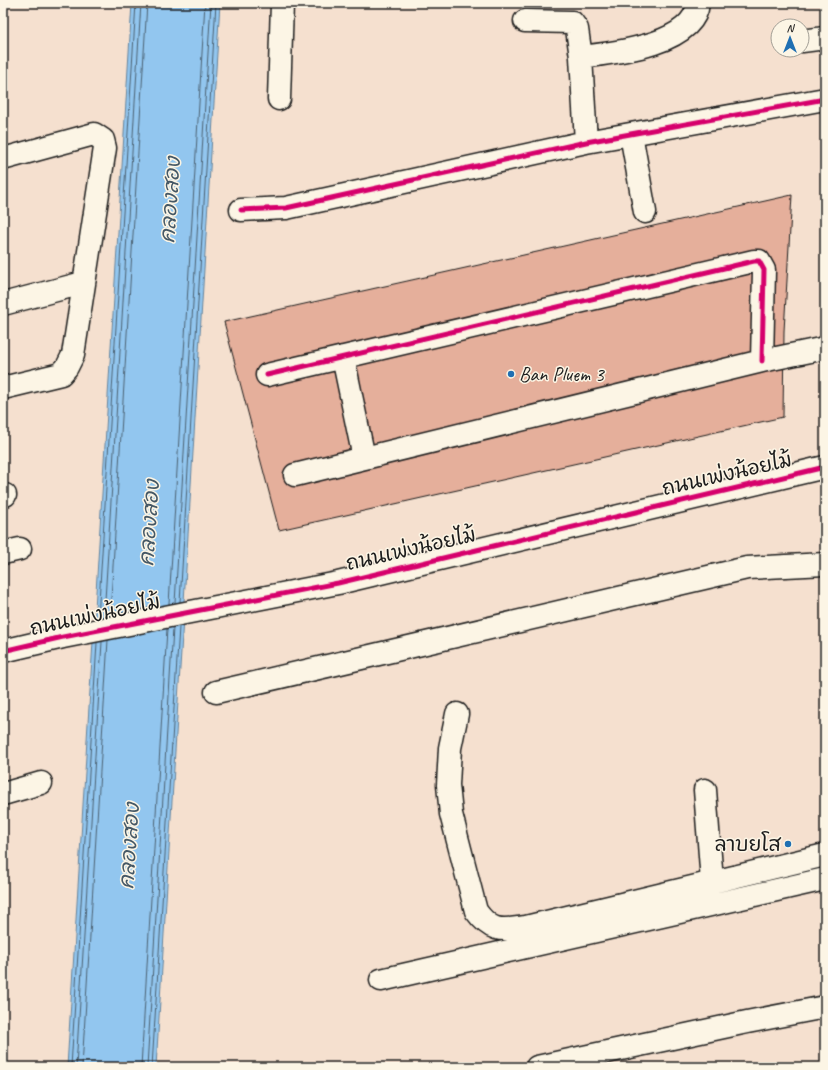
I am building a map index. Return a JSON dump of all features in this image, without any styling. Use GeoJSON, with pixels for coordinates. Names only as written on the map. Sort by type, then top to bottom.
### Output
{"type":"FeatureCollection","features":[{"type":"Feature","properties":{"kind":"street"},"geometry":{"type":"LineString","coordinates":[[279,100],[282,3]]}},
{"type":"Feature","properties":{"kind":"street"},"geometry":{"type":"LineString","coordinates":[[581,57],[623,51],[669,38],[687,26],[697,10],[698,3]]}},
{"type":"Feature","properties":{"kind":"street"},"geometry":{"type":"LineString","coordinates":[[526,21],[572,22],[577,29],[581,57],[586,142]]}},
{"type":"Feature","properties":{"kind":"street"},"geometry":{"type":"LineString","coordinates":[[810,39],[825,38]]}},
{"type":"Feature","properties":{"kind":"street"},"geometry":{"type":"LineString","coordinates":[[241,210],[286,208],[586,142],[825,99]]}},
{"type":"Feature","properties":{"kind":"street"},"geometry":{"type":"LineString","coordinates":[[3,159],[94,134],[103,140],[104,148],[73,355],[67,367],[61,374],[3,388]]}},
{"type":"Feature","properties":{"kind":"street"},"geometry":{"type":"LineString","coordinates":[[631,134],[645,212]]}},
{"type":"Feature","properties":{"kind":"street"},"geometry":{"type":"LineString","coordinates":[[267,375],[754,261],[759,261],[764,270],[762,361]]}},
{"type":"Feature","properties":{"kind":"street"},"geometry":{"type":"LineString","coordinates":[[3,304],[84,283]]}},
{"type":"Feature","properties":{"kind":"street"},"geometry":{"type":"LineString","coordinates":[[295,475],[762,361],[825,348]]}},
{"type":"Feature","properties":{"kind":"street"},"geometry":{"type":"LineString","coordinates":[[342,357],[364,458]]}},
{"type":"Feature","properties":{"kind":"street","name":"ถนนเพ่งน้อยไม้"},"geometry":{"type":"LineString","coordinates":[[3,651],[63,637],[338,583],[825,467]]}},
{"type":"Feature","properties":{"kind":"street"},"geometry":{"type":"LineString","coordinates":[[216,692],[747,568],[825,564]]}},
{"type":"Feature","properties":{"kind":"street"},"geometry":{"type":"LineString","coordinates":[[456,714],[448,765],[448,785],[451,814],[476,910],[483,921],[496,928],[526,928],[825,855]]}},
{"type":"Feature","properties":{"kind":"street"},"geometry":{"type":"LineString","coordinates":[[3,794],[41,783]]}},
{"type":"Feature","properties":{"kind":"street"},"geometry":{"type":"LineString","coordinates":[[705,790],[712,882]]}},
{"type":"Feature","properties":{"kind":"street"},"geometry":{"type":"LineString","coordinates":[[381,980],[825,879]]}},
{"type":"Feature","properties":{"kind":"street"},"geometry":{"type":"LineString","coordinates":[[537,1067],[747,1022],[825,1007]]}},
{"type":"Feature","properties":{"kind":"water","name":"คลองสอง"},"geometry":{"type":"Polygon","coordinates":[[[132,3],[220,3],[156,1067],[67,1067],[132,3]]]}},
{"type":"Feature","properties":{"kind":"building","name":"Ban Pluem 3"},"geometry":{"type":"Polygon","coordinates":[[[792,195],[784,331],[783,417],[279,530],[224,322],[792,195]]]}},
{"type":"Feature","properties":{"kind":"cycle path"},"geometry":{"type":"LineString","coordinates":[[241,210],[286,208],[586,142],[825,99]]}},
{"type":"Feature","properties":{"kind":"cycle path"},"geometry":{"type":"LineString","coordinates":[[267,375],[754,261],[759,261],[764,270],[762,361]]}},
{"type":"Feature","properties":{"kind":"cycle path"},"geometry":{"type":"LineString","coordinates":[[3,651],[63,637],[338,583],[825,467]]}},
{"type":"Feature","properties":{"kind":"place","name":"Ban Pluem 3"},"geometry":{"type":"Point","coordinates":[511,374]}},
{"type":"Feature","properties":{"kind":"place","name":"ลาบยโส"},"geometry":{"type":"Point","coordinates":[788,844]}}]}
